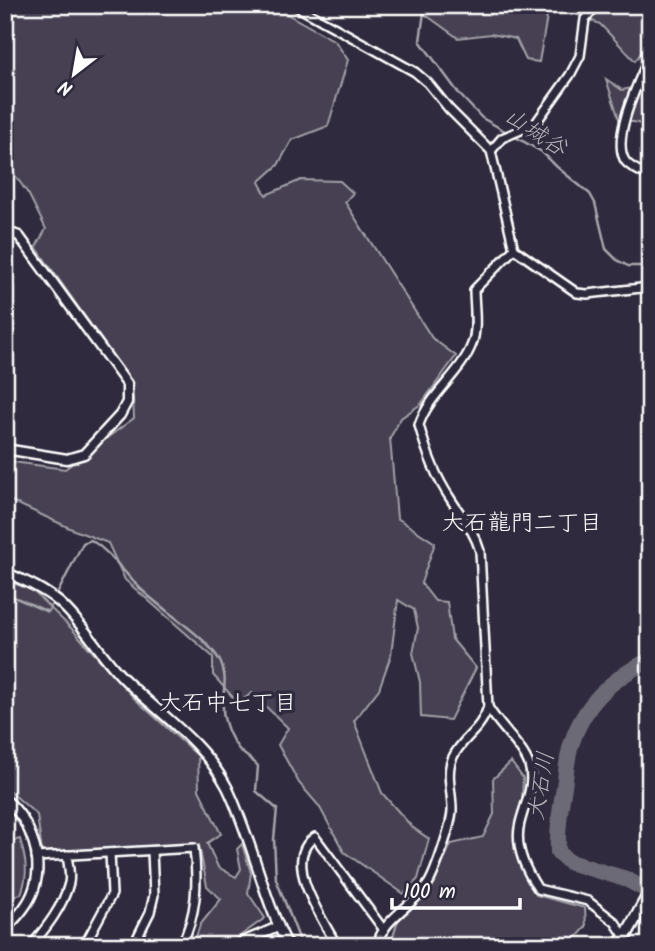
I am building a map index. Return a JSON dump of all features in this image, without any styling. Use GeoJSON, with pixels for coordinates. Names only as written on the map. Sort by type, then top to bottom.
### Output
{"type":"FeatureCollection","features":[{"type":"Feature","properties":{"kind":"main road"},"geometry":{"type":"LineString","coordinates":[[617,946],[625,937],[647,896]]}},
{"type":"Feature","properties":{"kind":"street"},"geometry":{"type":"LineString","coordinates":[[294,5],[415,72],[491,151],[514,249],[577,293],[650,287]]}},
{"type":"Feature","properties":{"kind":"street"},"geometry":{"type":"LineString","coordinates":[[491,151],[502,138],[535,124],[570,75],[579,57],[585,19],[597,5]]}},
{"type":"Feature","properties":{"kind":"street"},"geometry":{"type":"LineString","coordinates":[[650,55],[623,123],[622,151],[626,162],[650,177]]}},
{"type":"Feature","properties":{"kind":"street"},"geometry":{"type":"LineString","coordinates":[[5,231],[19,236],[111,361],[127,384],[127,402],[120,415],[84,454],[67,459],[5,449]]}},
{"type":"Feature","properties":{"kind":"street"},"geometry":{"type":"LineString","coordinates":[[377,946],[384,930],[429,882],[452,810],[449,787],[452,760],[470,734],[481,725],[488,707],[480,551],[474,533],[440,482],[419,425],[432,400],[466,355],[473,341],[474,290],[514,249]]}},
{"type":"Feature","properties":{"kind":"street"},"geometry":{"type":"LineString","coordinates":[[5,572],[41,589],[62,604],[124,679],[176,723],[207,757],[226,786],[240,817],[278,927],[288,946]]}},
{"type":"Feature","properties":{"kind":"street"},"geometry":{"type":"LineString","coordinates":[[488,707],[496,722],[529,764],[529,798],[520,823],[518,839],[530,877],[538,889],[589,901],[615,922],[625,937]]}},
{"type":"Feature","properties":{"kind":"street"},"geometry":{"type":"LineString","coordinates":[[5,799],[29,828],[37,857],[32,893],[19,914],[5,929]]}},
{"type":"Feature","properties":{"kind":"street"},"geometry":{"type":"LineString","coordinates":[[337,946],[305,883],[300,856],[307,842],[315,837],[384,930]]}},
{"type":"Feature","properties":{"kind":"street"},"geometry":{"type":"LineString","coordinates":[[37,857],[194,848],[198,884],[189,926],[181,946]]}},
{"type":"Feature","properties":{"kind":"street"},"geometry":{"type":"LineString","coordinates":[[133,946],[150,912],[155,895],[152,850]]}},
{"type":"Feature","properties":{"kind":"street"},"geometry":{"type":"LineString","coordinates":[[84,946],[112,894],[110,853]]}},
{"type":"Feature","properties":{"kind":"street"},"geometry":{"type":"LineString","coordinates":[[31,946],[49,923],[70,881],[67,855]]}},
{"type":"Feature","properties":{"kind":"street"},"geometry":{"type":"LineString","coordinates":[[233,946],[278,927]]}},
{"type":"Feature","properties":{"kind":"shaded area"},"geometry":{"type":"Polygon","coordinates":[[[5,5],[280,5],[287,14],[335,41],[348,60],[328,126],[292,140],[278,165],[259,182],[266,195],[301,180],[340,181],[353,193],[345,202],[432,338],[456,356],[421,404],[401,418],[390,438],[397,518],[435,543],[421,583],[435,601],[447,602],[452,639],[476,668],[450,720],[421,717],[420,682],[413,653],[418,628],[414,610],[398,600],[391,655],[379,689],[354,721],[382,793],[412,827],[429,839],[418,879],[404,894],[344,852],[319,806],[299,783],[278,745],[288,728],[252,693],[238,703],[213,675],[213,657],[125,580],[108,543],[5,498],[5,461],[65,469],[134,418],[133,398],[117,362],[36,247],[46,229],[29,195],[5,161],[5,5]]]}},
{"type":"Feature","properties":{"kind":"shaded area"},"geometry":{"type":"Polygon","coordinates":[[[412,5],[549,5],[539,62],[526,60],[516,39],[491,34],[458,38],[412,5]]]}},
{"type":"Feature","properties":{"kind":"shaded area"},"geometry":{"type":"Polygon","coordinates":[[[571,5],[650,5],[650,41],[635,61],[600,24],[571,12],[571,5]]]}},
{"type":"Feature","properties":{"kind":"shaded area"},"geometry":{"type":"Polygon","coordinates":[[[606,79],[622,90],[650,84],[650,102],[645,109],[650,110],[650,127],[634,122],[620,122],[606,79]]]}},
{"type":"Feature","properties":{"kind":"shaded area"},"geometry":{"type":"Polygon","coordinates":[[[5,580],[32,590],[72,629],[134,698],[198,756],[199,790],[221,834],[207,843],[218,867],[236,877],[241,869],[237,849],[242,844],[251,873],[248,893],[265,918],[226,946],[193,946],[200,925],[221,899],[207,886],[199,845],[42,852],[37,815],[5,787],[5,580]]]}},
{"type":"Feature","properties":{"kind":"shaded area"},"geometry":{"type":"Polygon","coordinates":[[[511,762],[523,778],[522,802],[514,831],[517,857],[536,895],[585,908],[586,927],[569,946],[399,946],[392,940],[398,920],[434,884],[451,844],[483,837],[494,814],[493,779],[511,762]]]}},
{"type":"Feature","properties":{"kind":"shaded area"},"geometry":{"type":"Polygon","coordinates":[[[20,839],[26,866],[24,886],[21,894],[5,903],[5,840],[8,842],[20,839]]]}},
{"type":"Feature","properties":{"kind":"waterway","name":"山城谷"},"geometry":{"type":"LineString","coordinates":[[425,5],[420,41],[460,95],[482,118],[542,152],[590,194],[595,203],[606,249],[617,260],[628,266],[650,266]]}},
{"type":"Feature","properties":{"kind":"waterway"},"geometry":{"type":"LineString","coordinates":[[5,593],[48,612],[83,543],[91,540],[144,592],[214,652],[224,674],[224,718],[232,739],[258,766],[256,791],[277,809],[274,839],[276,879],[302,946]]}},
{"type":"Feature","properties":{"kind":"waterway","name":"大石川"},"geometry":{"type":"LineString","coordinates":[[650,660],[612,684],[583,717],[571,745],[568,760],[558,844],[558,852],[569,862],[626,879],[650,892]]}},
{"type":"Feature","properties":{"kind":"district","name":"大石龍門二丁目"},"geometry":{"type":"Point","coordinates":[522,524]}},
{"type":"Feature","properties":{"kind":"district","name":"大石中七丁目"},"geometry":{"type":"Point","coordinates":[228,704]}}]}
